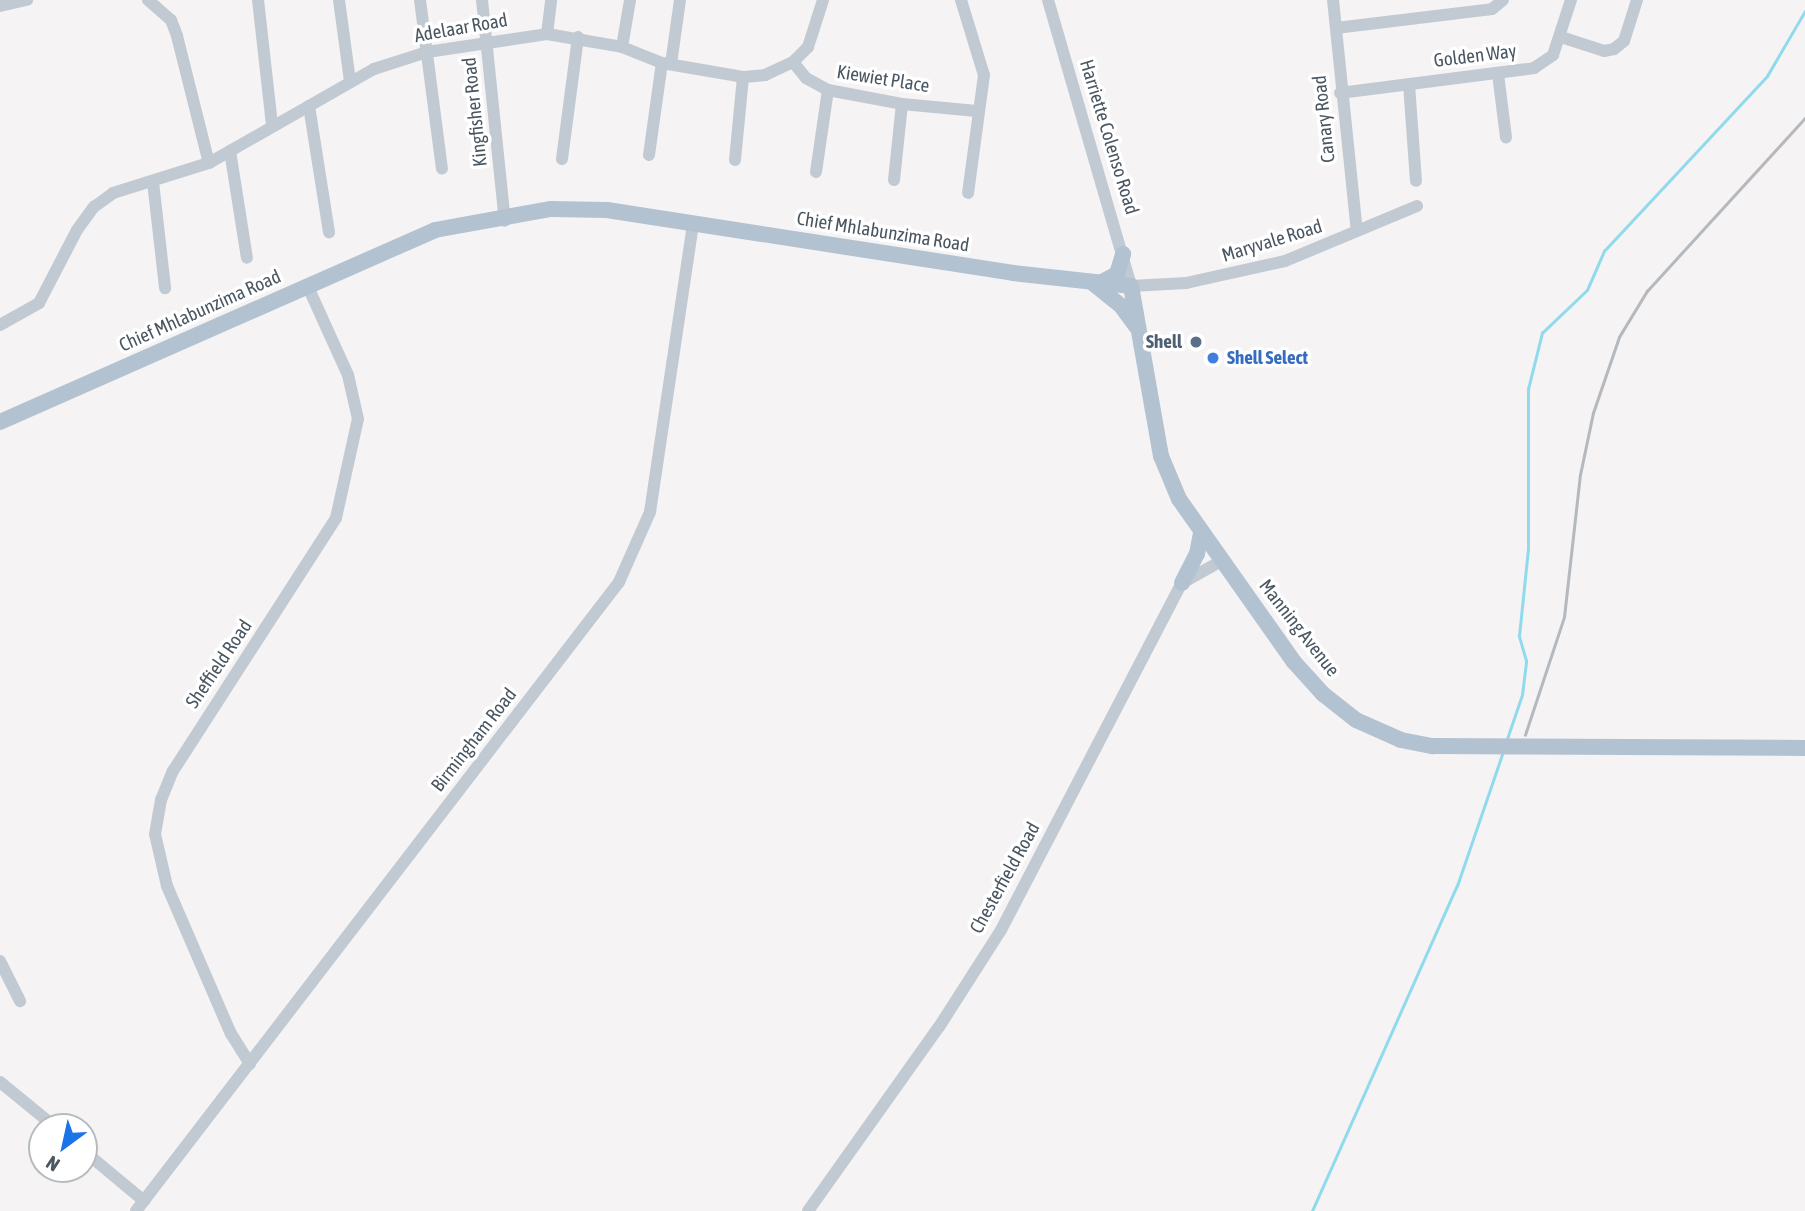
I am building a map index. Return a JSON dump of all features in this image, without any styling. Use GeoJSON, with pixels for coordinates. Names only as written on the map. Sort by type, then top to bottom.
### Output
{"type":"FeatureCollection","features":[{"type":"Feature","properties":{"kind":"main road","name":"Chief Mhlabunzima Road"},"geometry":{"type":"LineString","coordinates":[[0,422],[418,239],[505,218],[629,216],[1094,284],[1131,286]]}},
{"type":"Feature","properties":{"kind":"main road"},"geometry":{"type":"LineString","coordinates":[[1123,254],[1117,274],[1094,284],[1122,307],[1142,338]]}},
{"type":"Feature","properties":{"kind":"main road","name":"Manning Avenue"},"geometry":{"type":"LineString","coordinates":[[1131,286],[1161,456],[1179,499],[1294,662],[1323,694],[1356,720],[1401,740],[1433,746],[1805,748]]}},
{"type":"Feature","properties":{"kind":"main road"},"geometry":{"type":"LineString","coordinates":[[1182,583],[1197,554],[1201,533]]}},
{"type":"Feature","properties":{"kind":"main road"},"geometry":{"type":"LineString","coordinates":[[1782,748],[1805,741]]}},
{"type":"Feature","properties":{"kind":"street"},"geometry":{"type":"LineString","coordinates":[[0,6],[27,0]]}},
{"type":"Feature","properties":{"kind":"street"},"geometry":{"type":"LineString","coordinates":[[148,0],[171,20],[177,36],[209,163]]}},
{"type":"Feature","properties":{"kind":"street"},"geometry":{"type":"LineString","coordinates":[[258,0],[272,124]]}},
{"type":"Feature","properties":{"kind":"street"},"geometry":{"type":"LineString","coordinates":[[339,0],[350,80]]}},
{"type":"Feature","properties":{"kind":"street"},"geometry":{"type":"LineString","coordinates":[[420,0],[442,169]]}},
{"type":"Feature","properties":{"kind":"street","name":"Kingfisher Road"},"geometry":{"type":"LineString","coordinates":[[482,0],[505,218]]}},
{"type":"Feature","properties":{"kind":"street"},"geometry":{"type":"LineString","coordinates":[[547,34],[551,0]]}},
{"type":"Feature","properties":{"kind":"street"},"geometry":{"type":"LineString","coordinates":[[622,47],[630,0]]}},
{"type":"Feature","properties":{"kind":"street"},"geometry":{"type":"LineString","coordinates":[[649,155],[680,0]]}},
{"type":"Feature","properties":{"kind":"street","name":"Adelaar Road"},"geometry":{"type":"LineString","coordinates":[[0,325],[19,318],[46,295],[77,230],[94,207],[113,193],[209,163],[350,80],[427,52],[547,34],[578,37],[622,47],[666,63],[743,77],[765,75],[793,62],[816,36],[823,0]]}},
{"type":"Feature","properties":{"kind":"street"},"geometry":{"type":"LineString","coordinates":[[961,0],[984,75],[968,193]]}},
{"type":"Feature","properties":{"kind":"street","name":"Harriette Colenso Road"},"geometry":{"type":"LineString","coordinates":[[1048,0],[1131,286]]}},
{"type":"Feature","properties":{"kind":"street"},"geometry":{"type":"LineString","coordinates":[[1336,28],[1492,9],[1503,0]]}},
{"type":"Feature","properties":{"kind":"street","name":"Golden Way"},"geometry":{"type":"LineString","coordinates":[[1340,93],[1498,74],[1544,64],[1561,37],[1571,0]]}},
{"type":"Feature","properties":{"kind":"street"},"geometry":{"type":"LineString","coordinates":[[1561,37],[1604,51],[1614,49],[1625,41],[1637,0]]}},
{"type":"Feature","properties":{"kind":"street","name":"Canary Road"},"geometry":{"type":"LineString","coordinates":[[1334,1],[1340,93],[1357,231]]}},
{"type":"Feature","properties":{"kind":"street"},"geometry":{"type":"LineString","coordinates":[[562,159],[578,37]]}},
{"type":"Feature","properties":{"kind":"street","name":"Kiewiet Place"},"geometry":{"type":"LineString","coordinates":[[793,62],[806,78],[828,90],[902,104],[977,111]]}},
{"type":"Feature","properties":{"kind":"street"},"geometry":{"type":"LineString","coordinates":[[1498,74],[1506,136]]}},
{"type":"Feature","properties":{"kind":"street"},"geometry":{"type":"LineString","coordinates":[[735,160],[743,77]]}},
{"type":"Feature","properties":{"kind":"street"},"geometry":{"type":"LineString","coordinates":[[1409,84],[1416,181]]}},
{"type":"Feature","properties":{"kind":"street"},"geometry":{"type":"LineString","coordinates":[[816,172],[828,90]]}},
{"type":"Feature","properties":{"kind":"street"},"geometry":{"type":"LineString","coordinates":[[894,180],[902,104]]}},
{"type":"Feature","properties":{"kind":"street"},"geometry":{"type":"LineString","coordinates":[[309,106],[329,232]]}},
{"type":"Feature","properties":{"kind":"street"},"geometry":{"type":"LineString","coordinates":[[230,151],[247,258]]}},
{"type":"Feature","properties":{"kind":"street"},"geometry":{"type":"LineString","coordinates":[[153,182],[165,288]]}},
{"type":"Feature","properties":{"kind":"street","name":"Maryvale Road"},"geometry":{"type":"LineString","coordinates":[[1131,286],[1234,274],[1302,255],[1417,205]]}},
{"type":"Feature","properties":{"kind":"street","name":"Birmingham Road"},"geometry":{"type":"LineString","coordinates":[[140,1206],[619,582],[650,512],[693,225]]}},
{"type":"Feature","properties":{"kind":"street","name":"Sheffield Road"},"geometry":{"type":"LineString","coordinates":[[250,1064],[231,1034],[167,886],[155,834],[161,800],[178,763],[336,518],[358,419],[348,375],[308,287]]}},
{"type":"Feature","properties":{"kind":"street"},"geometry":{"type":"LineString","coordinates":[[1182,583],[1221,561]]}},
{"type":"Feature","properties":{"kind":"street","name":"Chesterfield Road"},"geometry":{"type":"LineString","coordinates":[[808,1211],[939,1027],[1001,930],[1182,583]]}},
{"type":"Feature","properties":{"kind":"street"},"geometry":{"type":"LineString","coordinates":[[0,961],[20,1001]]}},
{"type":"Feature","properties":{"kind":"street"},"geometry":{"type":"LineString","coordinates":[[0,1082],[38,1113]]}},
{"type":"Feature","properties":{"kind":"street"},"geometry":{"type":"LineString","coordinates":[[98,1165],[140,1206]]}},
{"type":"Feature","properties":{"kind":"waterway"},"geometry":{"type":"LineString","coordinates":[[1507,739],[1522,695],[1526,661],[1519,636],[1528,549],[1528,389],[1542,333],[1587,290],[1604,251],[1767,76],[1805,11]]}},
{"type":"Feature","properties":{"kind":"waterway"},"geometry":{"type":"LineString","coordinates":[[1312,1211],[1457,886],[1503,752]]}},
{"type":"Feature","properties":{"kind":"railway"},"geometry":{"type":"LineString","coordinates":[[1525,735],[1564,617],[1580,475],[1593,413],[1619,337],[1647,291],[1805,118]]}},
{"type":"Feature","properties":{"kind":"place","name":"Shell"},"geometry":{"type":"Point","coordinates":[1196,342]}},
{"type":"Feature","properties":{"kind":"place","name":"Shell Select"},"geometry":{"type":"Point","coordinates":[1213,358]}}]}
